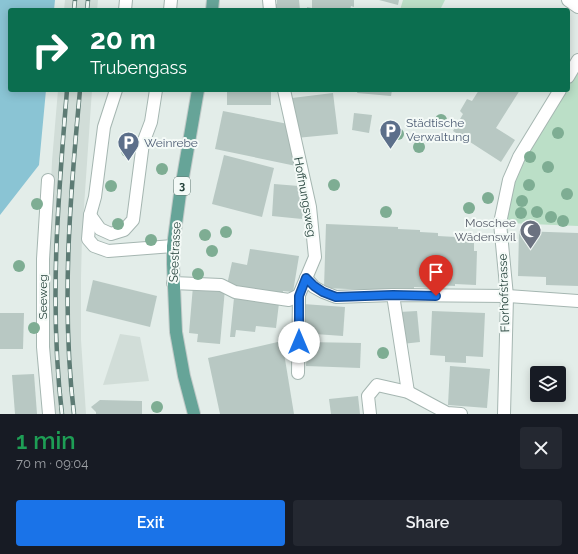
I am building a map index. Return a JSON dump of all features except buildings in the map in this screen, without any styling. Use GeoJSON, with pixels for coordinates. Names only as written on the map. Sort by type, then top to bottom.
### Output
{"type":"FeatureCollection","features":[{"type":"Feature","properties":{"kind":"main road","name":"Seestrasse"},"geometry":{"type":"LineString","coordinates":[[194,414],[184,376],[176,332],[173,283],[173,246],[180,194],[198,92]]}},
{"type":"Feature","properties":{"kind":"street"},"geometry":{"type":"LineString","coordinates":[[568,0],[578,7]]}},
{"type":"Feature","properties":{"kind":"street"},"geometry":{"type":"LineString","coordinates":[[570,74],[578,60]]}},
{"type":"Feature","properties":{"kind":"street"},"geometry":{"type":"LineString","coordinates":[[115,92],[104,127],[95,196],[90,215],[88,239],[94,246],[108,251],[173,246]]}},
{"type":"Feature","properties":{"kind":"street"},"geometry":{"type":"LineString","coordinates":[[90,215],[100,229],[111,234],[124,230],[133,220],[143,143],[151,122],[156,92]]}},
{"type":"Feature","properties":{"kind":"street","name":"Hoffnungsweg"},"geometry":{"type":"LineString","coordinates":[[284,92],[310,207],[315,257],[299,296],[298,373]]}},
{"type":"Feature","properties":{"kind":"street","name":"Florhofstrasse"},"geometry":{"type":"LineString","coordinates":[[504,414],[507,296],[500,223],[509,180],[519,157],[559,92]]}},
{"type":"Feature","properties":{"kind":"street","name":"Seeweg"},"geometry":{"type":"LineString","coordinates":[[48,180],[43,259],[43,347],[49,414]]}},
{"type":"Feature","properties":{"kind":"street"},"geometry":{"type":"LineString","coordinates":[[306,278],[323,292],[336,297],[393,295],[507,296],[578,300]]}},
{"type":"Feature","properties":{"kind":"street"},"geometry":{"type":"LineString","coordinates":[[173,283],[220,285],[235,292],[289,300],[299,296]]}},
{"type":"Feature","properties":{"kind":"street"},"geometry":{"type":"LineString","coordinates":[[393,295],[408,392]]}},
{"type":"Feature","properties":{"kind":"street"},"geometry":{"type":"LineString","coordinates":[[370,414],[368,396],[377,385],[408,392],[447,412],[462,414]]}},
{"type":"Feature","properties":{"kind":"shaded area"},"geometry":{"type":"Polygon","coordinates":[[[65,0],[98,0],[97,8],[64,8],[65,0]]]}},
{"type":"Feature","properties":{"kind":"shaded area"},"geometry":{"type":"Polygon","coordinates":[[[58,92],[92,92],[82,236],[81,278],[81,340],[86,414],[54,414],[49,341],[48,247],[52,161],[58,92]]]}},
{"type":"Feature","properties":{"kind":"shaded area"},"geometry":{"type":"Polygon","coordinates":[[[120,334],[140,337],[149,381],[103,385],[120,334]]]}},
{"type":"Feature","properties":{"kind":"green space"},"geometry":{"type":"Polygon","coordinates":[[[403,0],[445,0],[441,8],[401,8],[403,0]]]}},
{"type":"Feature","properties":{"kind":"green space"},"geometry":{"type":"Polygon","coordinates":[[[578,60],[578,226],[505,223],[509,180],[559,92],[570,92],[570,74],[578,60]]]}},
{"type":"Feature","properties":{"kind":"water"},"geometry":{"type":"Polygon","coordinates":[[[0,0],[55,0],[54,8],[8,8],[8,92],[46,92],[39,165],[0,215],[0,0]]]}},
{"type":"Feature","properties":{"kind":"railway"},"geometry":{"type":"LineString","coordinates":[[74,8],[75,0]]}},
{"type":"Feature","properties":{"kind":"railway"},"geometry":{"type":"LineString","coordinates":[[87,8],[88,0]]}},
{"type":"Feature","properties":{"kind":"railway"},"geometry":{"type":"LineString","coordinates":[[62,414],[58,374],[55,292],[58,212],[67,92]]}},
{"type":"Feature","properties":{"kind":"railway"},"geometry":{"type":"LineString","coordinates":[[74,414],[68,333],[68,252],[80,92]]}},
{"type":"Feature","properties":{"kind":"place","name":"Städtische Verwaltung"},"geometry":{"type":"Point","coordinates":[391,150]}},
{"type":"Feature","properties":{"kind":"place","name":"Weinrebe"},"geometry":{"type":"Point","coordinates":[128,162]}},
{"type":"Feature","properties":{"kind":"place","name":"Moschee Wädenswil"},"geometry":{"type":"Point","coordinates":[531,250]}},
{"type":"Feature","properties":{"kind":"route"},"geometry":{"type":"LineString","coordinates":[[299,342],[299,296],[306,278],[323,292],[336,297],[393,295],[436,296]]}}]}
